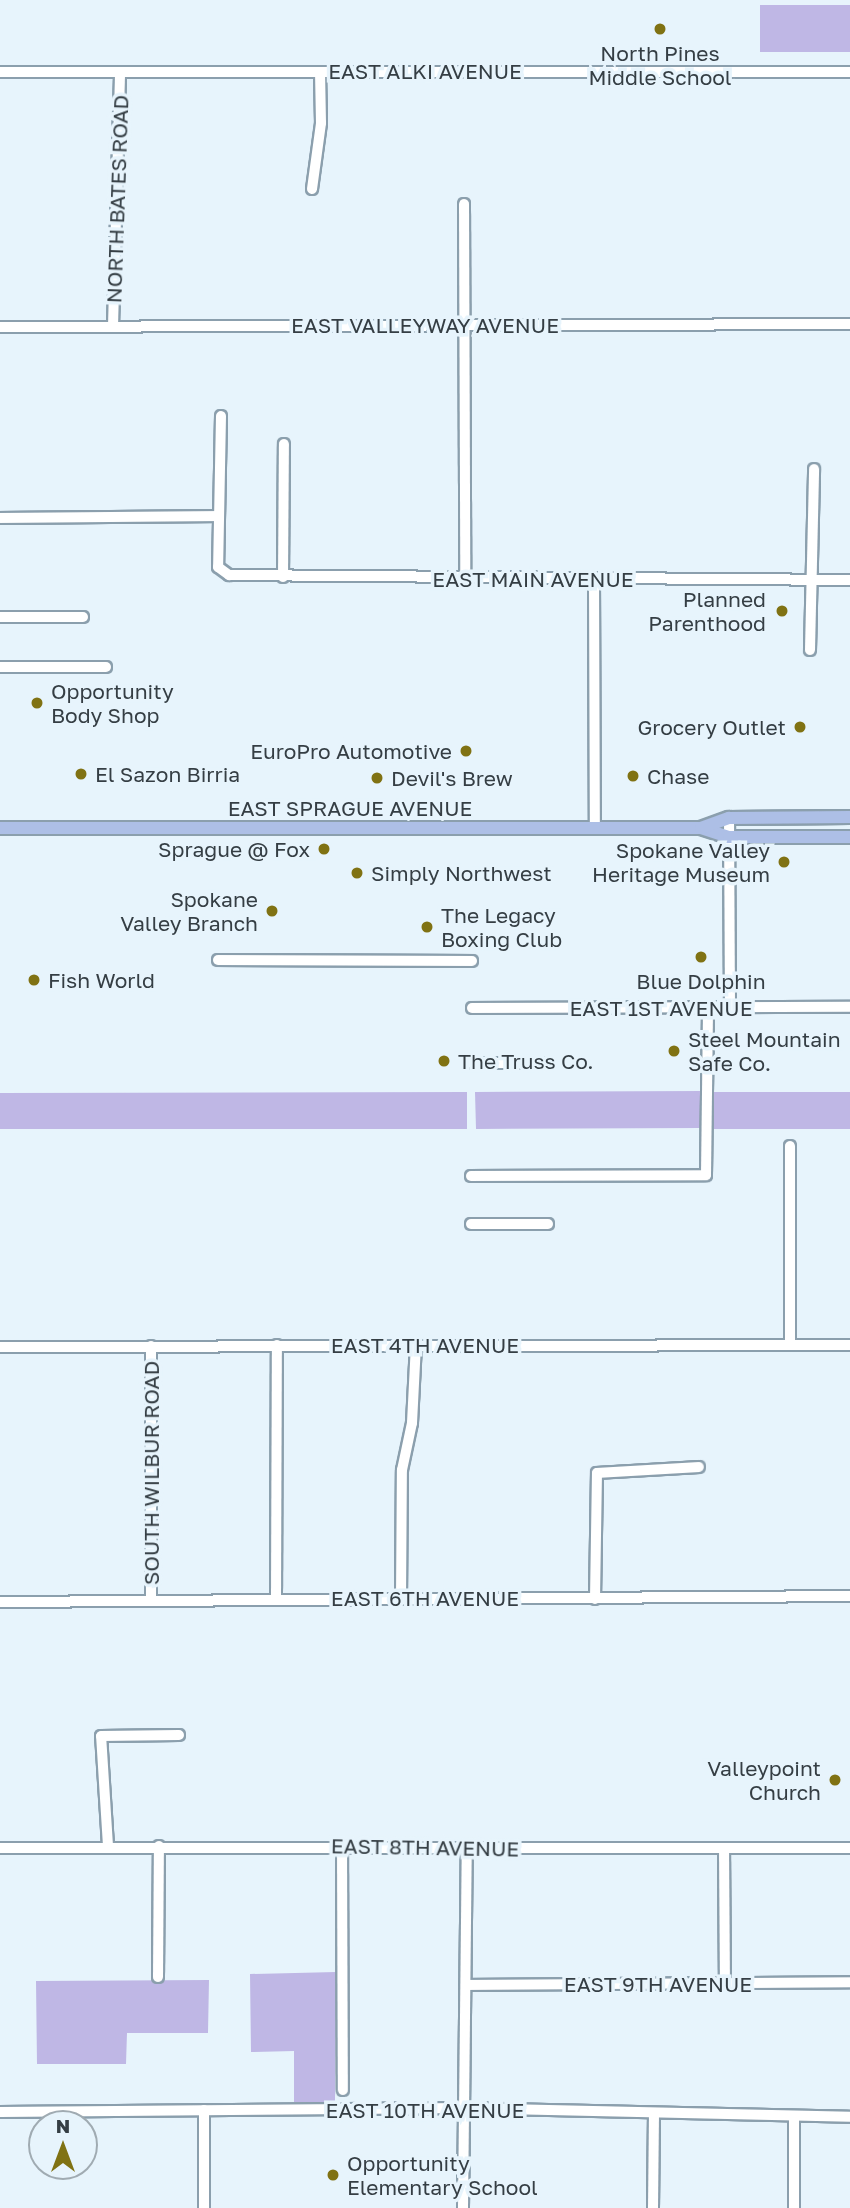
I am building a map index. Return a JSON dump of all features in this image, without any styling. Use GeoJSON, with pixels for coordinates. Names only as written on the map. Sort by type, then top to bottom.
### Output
{"type":"FeatureCollection","features":[{"type":"Feature","properties":{"kind":"main road","name":"EAST SPRAGUE AVENUE"},"geometry":{"type":"LineString","coordinates":[[701,828],[729,818],[850,817]]}},
{"type":"Feature","properties":{"kind":"main road","name":"EAST SPRAGUE AVENUE"},"geometry":{"type":"LineString","coordinates":[[0,828],[701,828],[729,837],[850,837]]}},
{"type":"Feature","properties":{"kind":"street","name":"EAST ALKI AVENUE"},"geometry":{"type":"LineString","coordinates":[[0,72],[850,72]]}},
{"type":"Feature","properties":{"kind":"street","name":"NORTH BATES ROAD"},"geometry":{"type":"LineString","coordinates":[[113,326],[120,72]]}},
{"type":"Feature","properties":{"kind":"street"},"geometry":{"type":"LineString","coordinates":[[312,189],[321,123],[320,72]]}},
{"type":"Feature","properties":{"kind":"street"},"geometry":{"type":"LineString","coordinates":[[464,204],[467,325],[465,579]]}},
{"type":"Feature","properties":{"kind":"street","name":"EAST VALLEYWAY AVENUE"},"geometry":{"type":"LineString","coordinates":[[0,327],[850,324]]}},
{"type":"Feature","properties":{"kind":"street"},"geometry":{"type":"LineString","coordinates":[[0,518],[218,516],[221,416]]}},
{"type":"Feature","properties":{"kind":"street"},"geometry":{"type":"LineString","coordinates":[[283,577],[284,444]]}},
{"type":"Feature","properties":{"kind":"street"},"geometry":{"type":"LineString","coordinates":[[810,650],[814,469]]}},
{"type":"Feature","properties":{"kind":"street","name":"EAST MAIN AVENUE"},"geometry":{"type":"LineString","coordinates":[[218,516],[218,567],[229,575],[594,581],[850,580]]}},
{"type":"Feature","properties":{"kind":"street"},"geometry":{"type":"LineString","coordinates":[[594,581],[595,828]]}},
{"type":"Feature","properties":{"kind":"street"},"geometry":{"type":"LineString","coordinates":[[0,617],[83,617]]}},
{"type":"Feature","properties":{"kind":"street"},"geometry":{"type":"LineString","coordinates":[[0,667],[106,667]]}},
{"type":"Feature","properties":{"kind":"street"},"geometry":{"type":"LineString","coordinates":[[729,818],[730,1008]]}},
{"type":"Feature","properties":{"kind":"street"},"geometry":{"type":"LineString","coordinates":[[218,960],[472,961]]}},
{"type":"Feature","properties":{"kind":"street"},"geometry":{"type":"LineString","coordinates":[[471,1176],[706,1175],[708,1007]]}},
{"type":"Feature","properties":{"kind":"street","name":"EAST 1ST AVENUE"},"geometry":{"type":"LineString","coordinates":[[472,1008],[850,1007]]}},
{"type":"Feature","properties":{"kind":"street"},"geometry":{"type":"LineString","coordinates":[[472,1063],[550,1063]]}},
{"type":"Feature","properties":{"kind":"street"},"geometry":{"type":"LineString","coordinates":[[790,1146],[790,1345]]}},
{"type":"Feature","properties":{"kind":"street"},"geometry":{"type":"LineString","coordinates":[[471,1224],[548,1224]]}},
{"type":"Feature","properties":{"kind":"street"},"geometry":{"type":"LineString","coordinates":[[276,1598],[277,1345]]}},
{"type":"Feature","properties":{"kind":"street"},"geometry":{"type":"LineString","coordinates":[[401,1599],[402,1470],[412,1423],[416,1345]]}},
{"type":"Feature","properties":{"kind":"street","name":"EAST 4TH AVENUE"},"geometry":{"type":"LineString","coordinates":[[0,1347],[850,1345]]}},
{"type":"Feature","properties":{"kind":"street","name":"SOUTH WILBUR ROAD"},"geometry":{"type":"LineString","coordinates":[[151,1346],[151,1600]]}},
{"type":"Feature","properties":{"kind":"street"},"geometry":{"type":"LineString","coordinates":[[595,1599],[597,1473],[699,1467]]}},
{"type":"Feature","properties":{"kind":"street","name":"EAST 6TH AVENUE"},"geometry":{"type":"LineString","coordinates":[[0,1602],[850,1596]]}},
{"type":"Feature","properties":{"kind":"street"},"geometry":{"type":"LineString","coordinates":[[108,1846],[101,1736],[179,1735]]}},
{"type":"Feature","properties":{"kind":"street"},"geometry":{"type":"LineString","coordinates":[[158,1977],[159,1846]]}},
{"type":"Feature","properties":{"kind":"street"},"geometry":{"type":"LineString","coordinates":[[342,1846],[343,2090]]}},
{"type":"Feature","properties":{"kind":"street","name":"EAST 8TH AVENUE"},"geometry":{"type":"LineString","coordinates":[[0,1848],[850,1848]]}},
{"type":"Feature","properties":{"kind":"street"},"geometry":{"type":"LineString","coordinates":[[724,1848],[725,1984]]}},
{"type":"Feature","properties":{"kind":"street"},"geometry":{"type":"LineString","coordinates":[[463,2208],[467,1849]]}},
{"type":"Feature","properties":{"kind":"street","name":"EAST 9TH AVENUE"},"geometry":{"type":"LineString","coordinates":[[466,1985],[850,1982]]}},
{"type":"Feature","properties":{"kind":"street","name":"EAST 10TH AVENUE"},"geometry":{"type":"LineString","coordinates":[[0,2112],[463,2108],[654,2115],[850,2117]]}},
{"type":"Feature","properties":{"kind":"street"},"geometry":{"type":"LineString","coordinates":[[204,2110],[204,2208]]}},
{"type":"Feature","properties":{"kind":"street"},"geometry":{"type":"LineString","coordinates":[[653,2208],[654,2115]]}},
{"type":"Feature","properties":{"kind":"street"},"geometry":{"type":"LineString","coordinates":[[794,2118],[794,2208]]}},
{"type":"Feature","properties":{"kind":"shaded area"},"geometry":{"type":"Polygon","coordinates":[[[760,5],[850,5],[850,52],[760,52],[760,5]]]}},
{"type":"Feature","properties":{"kind":"shaded area"},"geometry":{"type":"Polygon","coordinates":[[[702,1091],[702,1128],[476,1129],[475,1092],[702,1091]]]}},
{"type":"Feature","properties":{"kind":"shaded area"},"geometry":{"type":"Polygon","coordinates":[[[467,1092],[467,1129],[0,1129],[0,1093],[467,1092]]]}},
{"type":"Feature","properties":{"kind":"shaded area"},"geometry":{"type":"Polygon","coordinates":[[[711,1092],[850,1092],[850,1129],[711,1129],[711,1092]]]}},
{"type":"Feature","properties":{"kind":"shaded area"},"geometry":{"type":"Polygon","coordinates":[[[336,1972],[335,2102],[294,2102],[294,2051],[251,2052],[250,1974],[336,1972]]]}},
{"type":"Feature","properties":{"kind":"shaded area"},"geometry":{"type":"Polygon","coordinates":[[[209,1980],[208,2033],[127,2033],[126,2064],[37,2064],[36,1981],[209,1980]]]}},
{"type":"Feature","properties":{"kind":"place","name":"North Pines Middle School"},"geometry":{"type":"Point","coordinates":[660,29]}},
{"type":"Feature","properties":{"kind":"place","name":"Planned Parenthood"},"geometry":{"type":"Point","coordinates":[782,611]}},
{"type":"Feature","properties":{"kind":"place","name":"Opportunity Body Shop"},"geometry":{"type":"Point","coordinates":[37,703]}},
{"type":"Feature","properties":{"kind":"place","name":"Grocery Outlet"},"geometry":{"type":"Point","coordinates":[800,727]}},
{"type":"Feature","properties":{"kind":"place","name":"EuroPro Automotive"},"geometry":{"type":"Point","coordinates":[466,751]}},
{"type":"Feature","properties":{"kind":"place","name":"El Sazon Birria"},"geometry":{"type":"Point","coordinates":[81,774]}},
{"type":"Feature","properties":{"kind":"place","name":"Chase"},"geometry":{"type":"Point","coordinates":[633,776]}},
{"type":"Feature","properties":{"kind":"place","name":"Devil's Brew"},"geometry":{"type":"Point","coordinates":[377,778]}},
{"type":"Feature","properties":{"kind":"place","name":"Sprague @ Fox"},"geometry":{"type":"Point","coordinates":[324,849]}},
{"type":"Feature","properties":{"kind":"place","name":"Spokane Valley Heritage Museum"},"geometry":{"type":"Point","coordinates":[784,862]}},
{"type":"Feature","properties":{"kind":"place","name":"Simply Northwest"},"geometry":{"type":"Point","coordinates":[357,873]}},
{"type":"Feature","properties":{"kind":"place","name":"Spokane Valley Branch"},"geometry":{"type":"Point","coordinates":[272,911]}},
{"type":"Feature","properties":{"kind":"place","name":"The Legacy Boxing Club"},"geometry":{"type":"Point","coordinates":[427,927]}},
{"type":"Feature","properties":{"kind":"place","name":"Blue Dolphin"},"geometry":{"type":"Point","coordinates":[701,957]}},
{"type":"Feature","properties":{"kind":"place","name":"Fish World"},"geometry":{"type":"Point","coordinates":[34,980]}},
{"type":"Feature","properties":{"kind":"place","name":"Steel Mountain Safe Co."},"geometry":{"type":"Point","coordinates":[674,1051]}},
{"type":"Feature","properties":{"kind":"place","name":"The Truss Co."},"geometry":{"type":"Point","coordinates":[444,1061]}},
{"type":"Feature","properties":{"kind":"place","name":"Valleypoint Church"},"geometry":{"type":"Point","coordinates":[835,1780]}},
{"type":"Feature","properties":{"kind":"place","name":"Opportunity Elementary School"},"geometry":{"type":"Point","coordinates":[333,2175]}}]}
